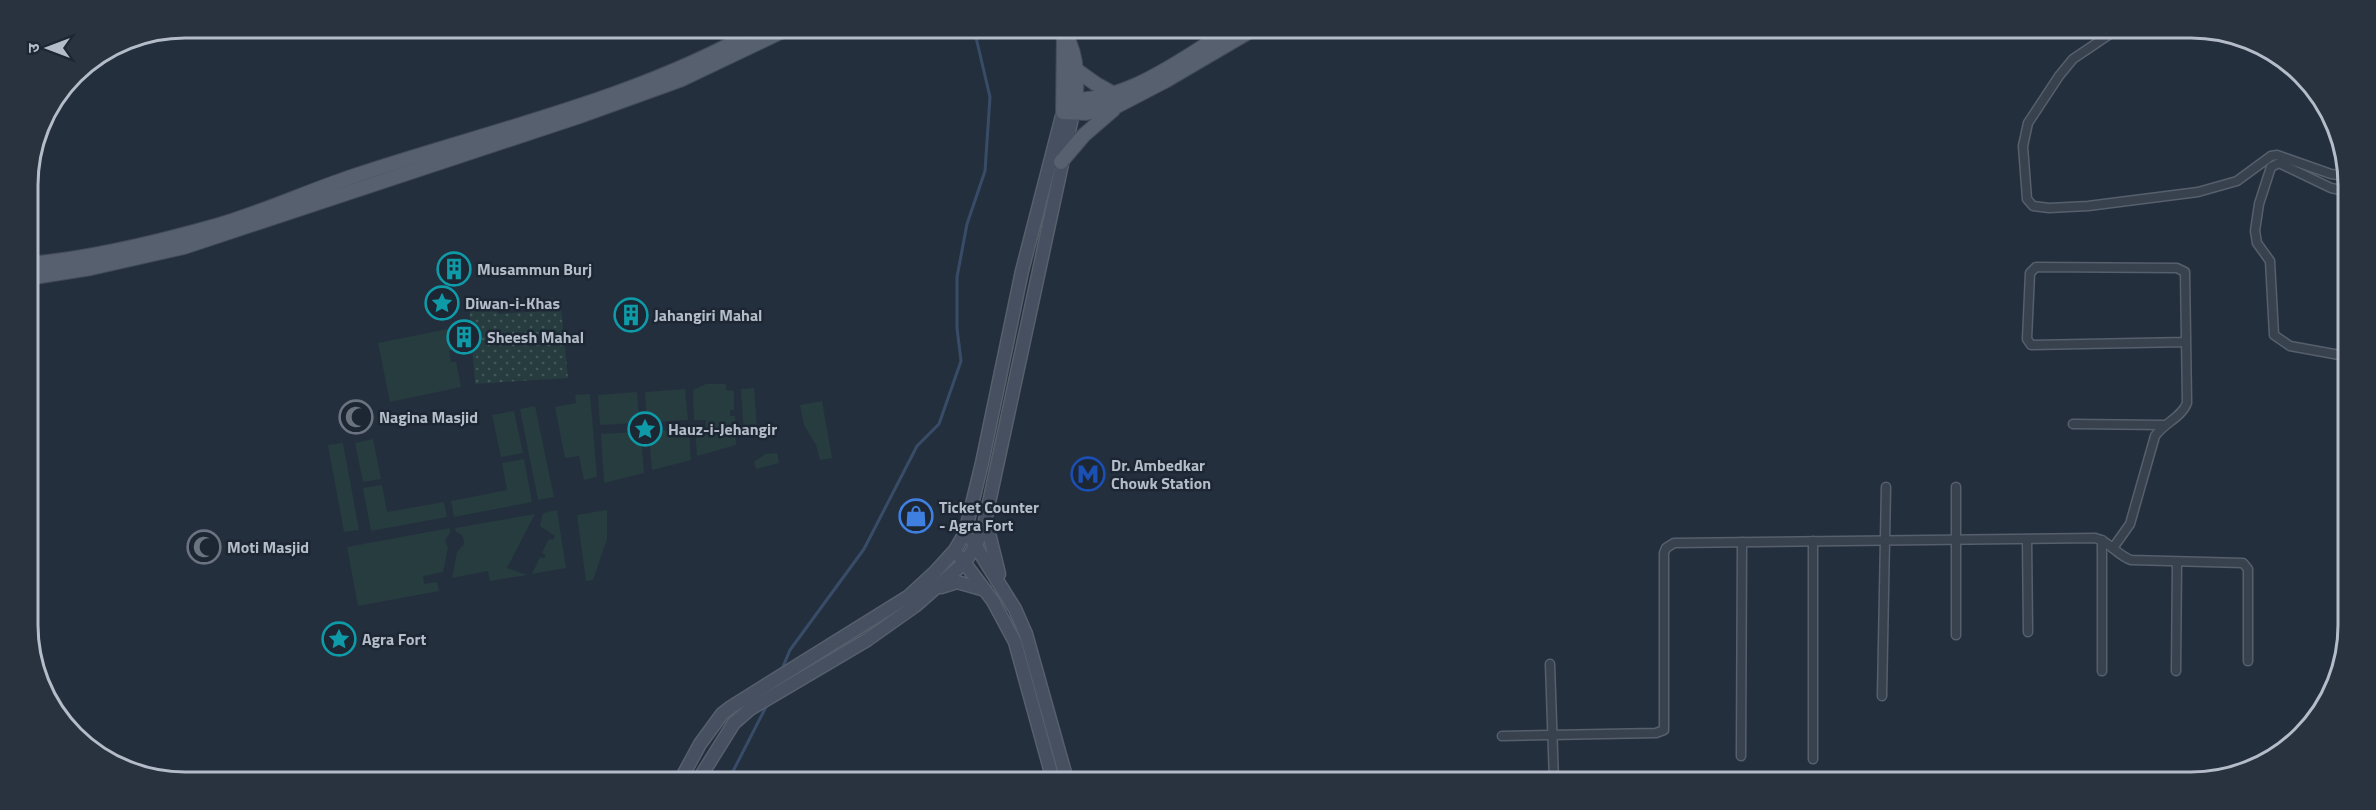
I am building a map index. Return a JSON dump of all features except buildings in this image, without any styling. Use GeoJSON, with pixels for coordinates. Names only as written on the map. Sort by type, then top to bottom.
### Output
{"type":"FeatureCollection","features":[{"type":"Feature","properties":{"kind":"main road"},"geometry":{"type":"LineString","coordinates":[[38,262],[127,248],[219,224],[350,177],[624,90],[723,48],[741,38]]}},
{"type":"Feature","properties":{"kind":"main road"},"geometry":{"type":"LineString","coordinates":[[38,276],[91,268],[184,247],[580,116],[680,80],[768,38]]}},
{"type":"Feature","properties":{"kind":"main road"},"geometry":{"type":"LineString","coordinates":[[703,772],[727,731],[750,703],[794,676],[838,642],[909,596],[955,550],[965,533],[1022,271],[1069,106],[1064,38]]}},
{"type":"Feature","properties":{"kind":"main road"},"geometry":{"type":"LineString","coordinates":[[794,676],[867,640],[936,588],[965,562],[976,545],[986,517],[1061,162],[1075,69],[1071,45],[1067,38]]}},
{"type":"Feature","properties":{"kind":"main road"},"geometry":{"type":"LineString","coordinates":[[1061,162],[1116,100],[1216,38]]}},
{"type":"Feature","properties":{"kind":"main road"},"geometry":{"type":"LineString","coordinates":[[1069,106],[1101,98],[1116,100],[1165,81],[1238,38]]}},
{"type":"Feature","properties":{"kind":"main road"},"geometry":{"type":"LineString","coordinates":[[1075,69],[1116,100]]}},
{"type":"Feature","properties":{"kind":"main road"},"geometry":{"type":"LineString","coordinates":[[986,517],[990,542],[1005,594]]}},
{"type":"Feature","properties":{"kind":"main road"},"geometry":{"type":"LineString","coordinates":[[965,533],[976,545],[1015,609],[1033,656],[1065,772]]}},
{"type":"Feature","properties":{"kind":"main road"},"geometry":{"type":"LineString","coordinates":[[955,550],[986,590],[1015,642],[1051,772]]}},
{"type":"Feature","properties":{"kind":"main road"},"geometry":{"type":"LineString","coordinates":[[936,588],[957,582],[986,590]]}},
{"type":"Feature","properties":{"kind":"main road"},"geometry":{"type":"LineString","coordinates":[[838,642],[844,653]]}},
{"type":"Feature","properties":{"kind":"main road"},"geometry":{"type":"LineString","coordinates":[[684,772],[700,744],[722,714],[731,707],[750,703]]}},
{"type":"Feature","properties":{"kind":"main road"},"geometry":{"type":"LineString","coordinates":[[687,767],[694,772]]}},
{"type":"Feature","properties":{"kind":"street"},"geometry":{"type":"LineString","coordinates":[[2104,38],[2073,59],[2032,114],[2023,146],[2027,199],[2033,206],[2049,208],[2088,206],[2198,192],[2237,181],[2271,156],[2277,155],[2338,175]]}},
{"type":"Feature","properties":{"kind":"street"},"geometry":{"type":"LineString","coordinates":[[2338,189],[2283,165],[2275,164],[2267,176],[2255,231],[2257,243],[2270,261],[2274,335],[2290,346],[2338,355]]}},
{"type":"Feature","properties":{"kind":"street"},"geometry":{"type":"LineString","coordinates":[[2113,548],[2130,524],[2155,436],[2164,425],[2183,411],[2187,403],[2186,276],[2182,269],[2036,267],[2030,273],[2027,339],[2031,345],[2186,342]]}},
{"type":"Feature","properties":{"kind":"street"},"geometry":{"type":"LineString","coordinates":[[2073,424],[2164,425]]}},
{"type":"Feature","properties":{"kind":"street"},"geometry":{"type":"LineString","coordinates":[[1882,696],[1886,488]]}},
{"type":"Feature","properties":{"kind":"street"},"geometry":{"type":"LineString","coordinates":[[1956,488],[1956,635]]}},
{"type":"Feature","properties":{"kind":"street"},"geometry":{"type":"LineString","coordinates":[[1502,736],[1656,733],[1664,730],[1666,548],[1674,543],[1885,539],[2102,540],[2131,560],[2237,562],[2247,565],[2248,661]]}},
{"type":"Feature","properties":{"kind":"street"},"geometry":{"type":"LineString","coordinates":[[2027,539],[2028,632]]}},
{"type":"Feature","properties":{"kind":"street"},"geometry":{"type":"LineString","coordinates":[[2102,540],[2102,671]]}},
{"type":"Feature","properties":{"kind":"street"},"geometry":{"type":"LineString","coordinates":[[1813,541],[1813,759]]}},
{"type":"Feature","properties":{"kind":"street"},"geometry":{"type":"LineString","coordinates":[[1741,756],[1742,542]]}},
{"type":"Feature","properties":{"kind":"street"},"geometry":{"type":"LineString","coordinates":[[2176,671],[2177,562]]}},
{"type":"Feature","properties":{"kind":"street"},"geometry":{"type":"LineString","coordinates":[[1550,664],[1554,772]]}},
{"type":"Feature","properties":{"kind":"green space"},"geometry":{"type":"Polygon","coordinates":[[[560,298],[568,378],[475,384],[469,304],[497,301],[498,314],[539,311],[539,299],[560,298]]]}},
{"type":"Feature","properties":{"kind":"green space"},"geometry":{"type":"Polygon","coordinates":[[[448,329],[453,350],[449,351],[451,362],[456,362],[461,387],[390,402],[378,343],[448,329]]]}},
{"type":"Feature","properties":{"kind":"green space"},"geometry":{"type":"Polygon","coordinates":[[[706,384],[726,384],[726,390],[734,391],[734,410],[730,410],[730,416],[735,416],[736,445],[697,456],[695,428],[706,427],[706,420],[694,420],[693,390],[706,384]]]}},
{"type":"Feature","properties":{"kind":"green space"},"geometry":{"type":"Polygon","coordinates":[[[754,388],[757,430],[744,434],[741,389],[754,388]]]}},
{"type":"Feature","properties":{"kind":"green space"},"geometry":{"type":"Polygon","coordinates":[[[685,389],[688,420],[652,422],[651,418],[647,418],[645,392],[685,389]]]}},
{"type":"Feature","properties":{"kind":"green space"},"geometry":{"type":"Polygon","coordinates":[[[637,392],[639,419],[636,423],[600,425],[598,395],[637,392]]]}},
{"type":"Feature","properties":{"kind":"green space"},"geometry":{"type":"Polygon","coordinates":[[[590,394],[597,477],[584,480],[579,456],[565,458],[555,407],[576,403],[575,395],[590,394]]]}},
{"type":"Feature","properties":{"kind":"green space"},"geometry":{"type":"Polygon","coordinates":[[[822,401],[832,458],[820,460],[816,445],[804,425],[800,405],[822,401]]]}},
{"type":"Feature","properties":{"kind":"green space"},"geometry":{"type":"Polygon","coordinates":[[[535,406],[554,497],[538,500],[520,409],[535,406]]]}},
{"type":"Feature","properties":{"kind":"green space"},"geometry":{"type":"Polygon","coordinates":[[[514,411],[523,453],[501,457],[492,415],[514,411]]]}},
{"type":"Feature","properties":{"kind":"green space"},"geometry":{"type":"Polygon","coordinates":[[[689,429],[691,460],[652,470],[649,436],[653,436],[653,431],[689,429]]]}},
{"type":"Feature","properties":{"kind":"green space"},"geometry":{"type":"Polygon","coordinates":[[[636,432],[637,436],[641,436],[644,473],[604,483],[601,434],[636,432]]]}},
{"type":"Feature","properties":{"kind":"green space"},"geometry":{"type":"Polygon","coordinates":[[[373,439],[381,479],[363,482],[355,443],[373,439]]]}},
{"type":"Feature","properties":{"kind":"green space"},"geometry":{"type":"Polygon","coordinates":[[[343,443],[359,530],[344,532],[328,445],[343,443]]]}},
{"type":"Feature","properties":{"kind":"green space"},"geometry":{"type":"Polygon","coordinates":[[[777,453],[779,463],[756,469],[754,462],[765,454],[777,453]]]}},
{"type":"Feature","properties":{"kind":"green space"},"geometry":{"type":"Polygon","coordinates":[[[524,459],[532,502],[454,517],[451,501],[507,490],[502,463],[524,459]]]}},
{"type":"Feature","properties":{"kind":"green space"},"geometry":{"type":"Polygon","coordinates":[[[382,485],[387,512],[444,502],[447,517],[371,531],[363,488],[382,485]]]}},
{"type":"Feature","properties":{"kind":"green space"},"geometry":{"type":"Polygon","coordinates":[[[557,510],[566,568],[532,574],[540,557],[544,558],[546,555],[542,553],[549,539],[553,540],[555,536],[540,526],[543,513],[557,510]]]}},
{"type":"Feature","properties":{"kind":"green space"},"geometry":{"type":"Polygon","coordinates":[[[607,510],[607,539],[593,580],[586,581],[577,515],[607,510]]]}},
{"type":"Feature","properties":{"kind":"green space"},"geometry":{"type":"Polygon","coordinates":[[[535,514],[507,568],[527,575],[490,581],[488,571],[452,578],[457,552],[464,544],[464,539],[455,528],[535,514]]]}},
{"type":"Feature","properties":{"kind":"green space"},"geometry":{"type":"Polygon","coordinates":[[[450,528],[450,533],[445,540],[448,548],[443,572],[423,576],[424,584],[437,582],[439,591],[358,606],[347,547],[450,528]]]}},
{"type":"Feature","properties":{"kind":"waterway"},"geometry":{"type":"LineString","coordinates":[[782,669],[790,650],[864,549],[917,446],[939,424],[961,361],[957,328],[957,277],[967,224],[985,171],[990,97],[976,38]]}},
{"type":"Feature","properties":{"kind":"waterway"},"geometry":{"type":"LineString","coordinates":[[733,772],[768,703]]}},
{"type":"Feature","properties":{"kind":"place","name":"Musammun Burj"},"geometry":{"type":"Point","coordinates":[454,269]}},
{"type":"Feature","properties":{"kind":"place","name":"Diwan-i-Khas"},"geometry":{"type":"Point","coordinates":[442,303]}},
{"type":"Feature","properties":{"kind":"place","name":"Jahangiri Mahal"},"geometry":{"type":"Point","coordinates":[631,315]}},
{"type":"Feature","properties":{"kind":"place","name":"Sheesh Mahal"},"geometry":{"type":"Point","coordinates":[464,337]}},
{"type":"Feature","properties":{"kind":"place","name":"Nagina Masjid"},"geometry":{"type":"Point","coordinates":[356,417]}},
{"type":"Feature","properties":{"kind":"place","name":"Hauz-i-Jehangir"},"geometry":{"type":"Point","coordinates":[645,429]}},
{"type":"Feature","properties":{"kind":"place","name":"Dr. Ambedkar Chowk Station"},"geometry":{"type":"Point","coordinates":[1088,474]}},
{"type":"Feature","properties":{"kind":"place","name":"Ticket Counter - Agra Fort"},"geometry":{"type":"Point","coordinates":[916,516]}},
{"type":"Feature","properties":{"kind":"place","name":"Moti Masjid"},"geometry":{"type":"Point","coordinates":[204,547]}},
{"type":"Feature","properties":{"kind":"place","name":"Agra Fort"},"geometry":{"type":"Point","coordinates":[339,639]}}]}
